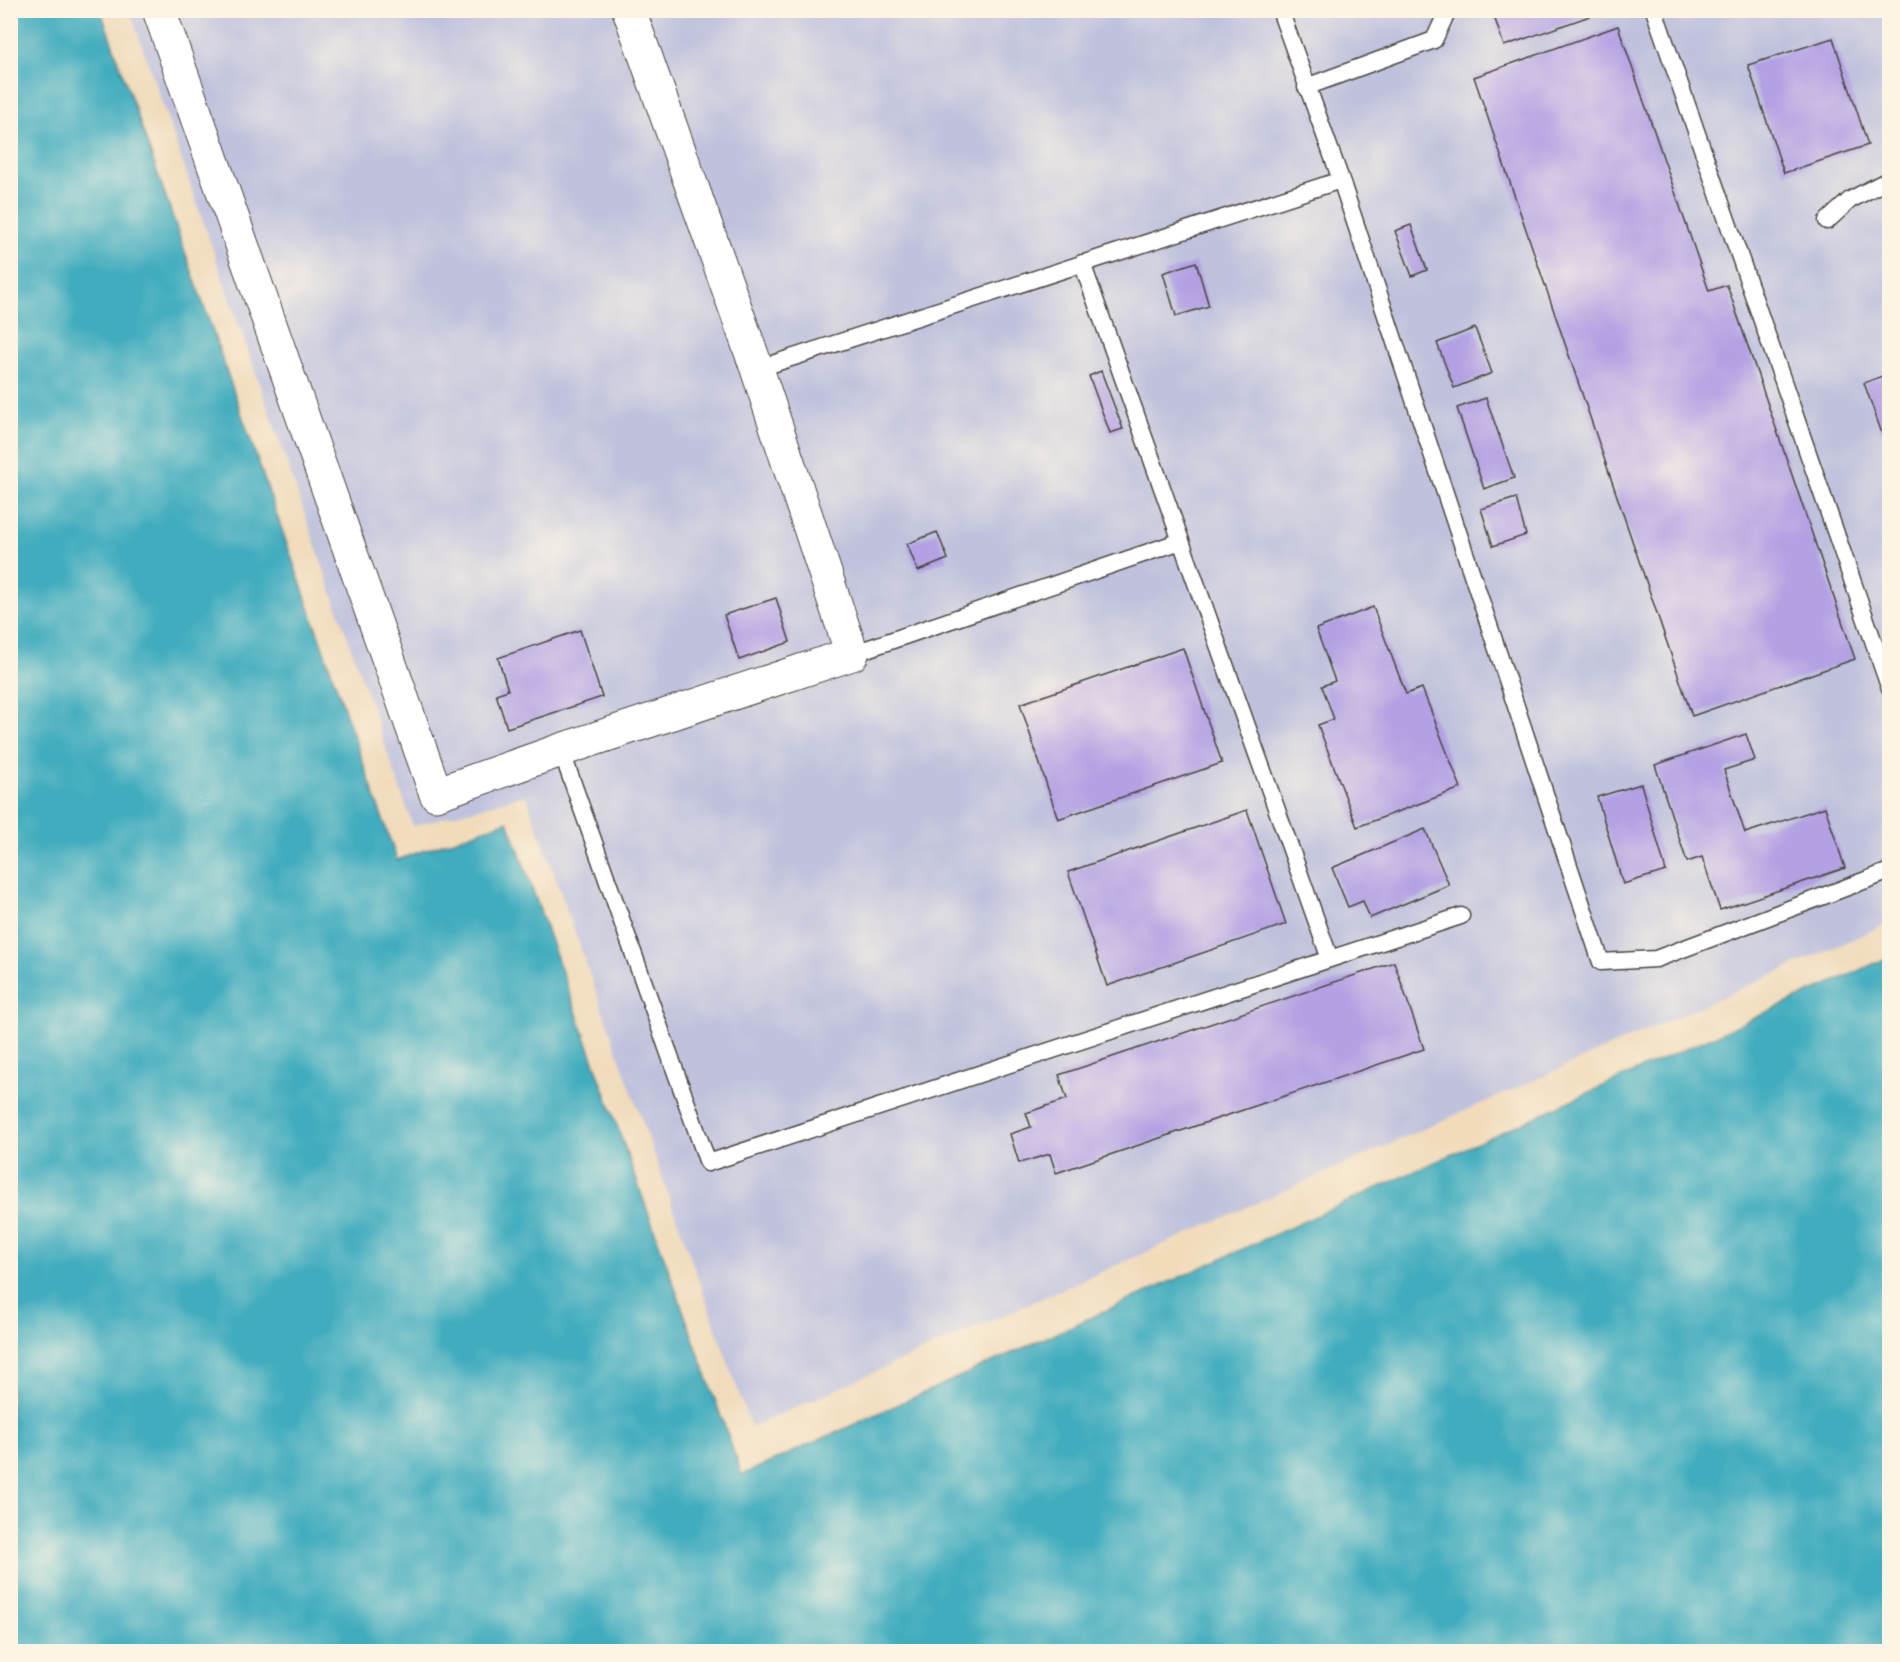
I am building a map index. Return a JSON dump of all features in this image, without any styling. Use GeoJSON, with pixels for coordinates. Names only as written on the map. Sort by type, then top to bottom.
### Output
{"type":"FeatureCollection","features":[{"type":"Feature","properties":{"kind":"street"},"geometry":{"type":"LineString","coordinates":[[159,10],[436,794],[561,750],[852,654],[758,369],[629,10]]}},
{"type":"Feature","properties":{"kind":"lane"},"geometry":{"type":"LineString","coordinates":[[1280,10],[1341,180],[1601,962],[1656,959],[1890,871]]}},
{"type":"Feature","properties":{"kind":"lane"},"geometry":{"type":"LineString","coordinates":[[1306,87],[1434,40],[1448,10]]}},
{"type":"Feature","properties":{"kind":"lane"},"geometry":{"type":"LineString","coordinates":[[1654,10],[1890,688]]}},
{"type":"Feature","properties":{"kind":"lane"},"geometry":{"type":"LineString","coordinates":[[1827,221],[1850,200],[1890,179]]}},
{"type":"Feature","properties":{"kind":"lane"},"geometry":{"type":"LineString","coordinates":[[758,369],[1341,180]]}},
{"type":"Feature","properties":{"kind":"lane"},"geometry":{"type":"LineString","coordinates":[[1082,263],[1330,959]]}},
{"type":"Feature","properties":{"kind":"lane"},"geometry":{"type":"LineString","coordinates":[[852,654],[1181,541]]}},
{"type":"Feature","properties":{"kind":"lane"},"geometry":{"type":"LineString","coordinates":[[561,750],[708,1163],[1461,916]]}},
{"type":"Feature","properties":{"kind":"shaded area"},"geometry":{"type":"Polygon","coordinates":[[[130,11],[1889,11],[1889,923],[751,1427],[526,795],[413,826],[130,11]]]}},
{"type":"Feature","properties":{"kind":"water"},"geometry":{"type":"Polygon","coordinates":[[[11,10],[101,11],[397,860],[508,821],[742,1475],[1889,957],[1889,1651],[11,1651],[11,10]]]}},
{"type":"Feature","properties":{"kind":"building"},"geometry":{"type":"Polygon","coordinates":[[[1492,10],[1588,10],[1590,16],[1504,46],[1492,10]]]}},
{"type":"Feature","properties":{"kind":"building"},"geometry":{"type":"Polygon","coordinates":[[[1618,26],[1709,291],[1727,285],[1855,659],[1692,716],[1474,77],[1618,26]]]}},
{"type":"Feature","properties":{"kind":"building"},"geometry":{"type":"Polygon","coordinates":[[[1833,38],[1868,145],[1784,173],[1748,65],[1833,38]]]}},
{"type":"Feature","properties":{"kind":"building"},"geometry":{"type":"Polygon","coordinates":[[[1411,225],[1427,270],[1412,276],[1395,231],[1411,225]]]}},
{"type":"Feature","properties":{"kind":"building"},"geometry":{"type":"Polygon","coordinates":[[[1196,262],[1209,306],[1176,316],[1163,273],[1196,262]]]}},
{"type":"Feature","properties":{"kind":"building"},"geometry":{"type":"Polygon","coordinates":[[[1475,328],[1492,373],[1454,388],[1437,343],[1475,328]]]}},
{"type":"Feature","properties":{"kind":"building"},"geometry":{"type":"Polygon","coordinates":[[[1101,371],[1123,429],[1110,433],[1089,376],[1101,371]]]}},
{"type":"Feature","properties":{"kind":"building"},"geometry":{"type":"Polygon","coordinates":[[[1890,373],[1890,453],[1889,453],[1864,383],[1890,373]]]}},
{"type":"Feature","properties":{"kind":"building"},"geometry":{"type":"Polygon","coordinates":[[[1486,398],[1514,478],[1484,489],[1457,408],[1486,398]]]}},
{"type":"Feature","properties":{"kind":"building"},"geometry":{"type":"Polygon","coordinates":[[[1516,498],[1526,535],[1493,546],[1481,509],[1516,498]]]}},
{"type":"Feature","properties":{"kind":"building"},"geometry":{"type":"Polygon","coordinates":[[[937,532],[948,559],[918,571],[907,544],[937,532]]]}},
{"type":"Feature","properties":{"kind":"building"},"geometry":{"type":"Polygon","coordinates":[[[776,598],[790,642],[739,660],[724,615],[776,598]]]}},
{"type":"Feature","properties":{"kind":"building"},"geometry":{"type":"Polygon","coordinates":[[[1373,607],[1406,694],[1422,688],[1461,788],[1357,827],[1318,725],[1334,719],[1322,686],[1335,681],[1316,629],[1373,607]]]}},
{"type":"Feature","properties":{"kind":"building"},"geometry":{"type":"Polygon","coordinates":[[[580,630],[602,697],[507,728],[496,694],[508,690],[498,658],[580,630]]]}},
{"type":"Feature","properties":{"kind":"building"},"geometry":{"type":"Polygon","coordinates":[[[1183,648],[1222,763],[1058,819],[1020,704],[1183,648]]]}},
{"type":"Feature","properties":{"kind":"building"},"geometry":{"type":"Polygon","coordinates":[[[1746,734],[1755,760],[1724,770],[1745,833],[1825,807],[1845,868],[1720,910],[1702,857],[1687,862],[1655,765],[1746,734]]]}},
{"type":"Feature","properties":{"kind":"building"},"geometry":{"type":"Polygon","coordinates":[[[1641,784],[1666,871],[1623,884],[1597,797],[1641,784]]]}},
{"type":"Feature","properties":{"kind":"building"},"geometry":{"type":"Polygon","coordinates":[[[1247,810],[1286,924],[1107,986],[1068,872],[1247,810]]]}},
{"type":"Feature","properties":{"kind":"building"},"geometry":{"type":"Polygon","coordinates":[[[1425,829],[1449,885],[1370,918],[1363,901],[1348,907],[1332,868],[1425,829]]]}},
{"type":"Feature","properties":{"kind":"building"},"geometry":{"type":"Polygon","coordinates":[[[1394,962],[1424,1049],[1056,1173],[1050,1154],[1019,1163],[1010,1134],[1031,1127],[1026,1113],[1067,1099],[1059,1075],[1394,962]]]}}]}
